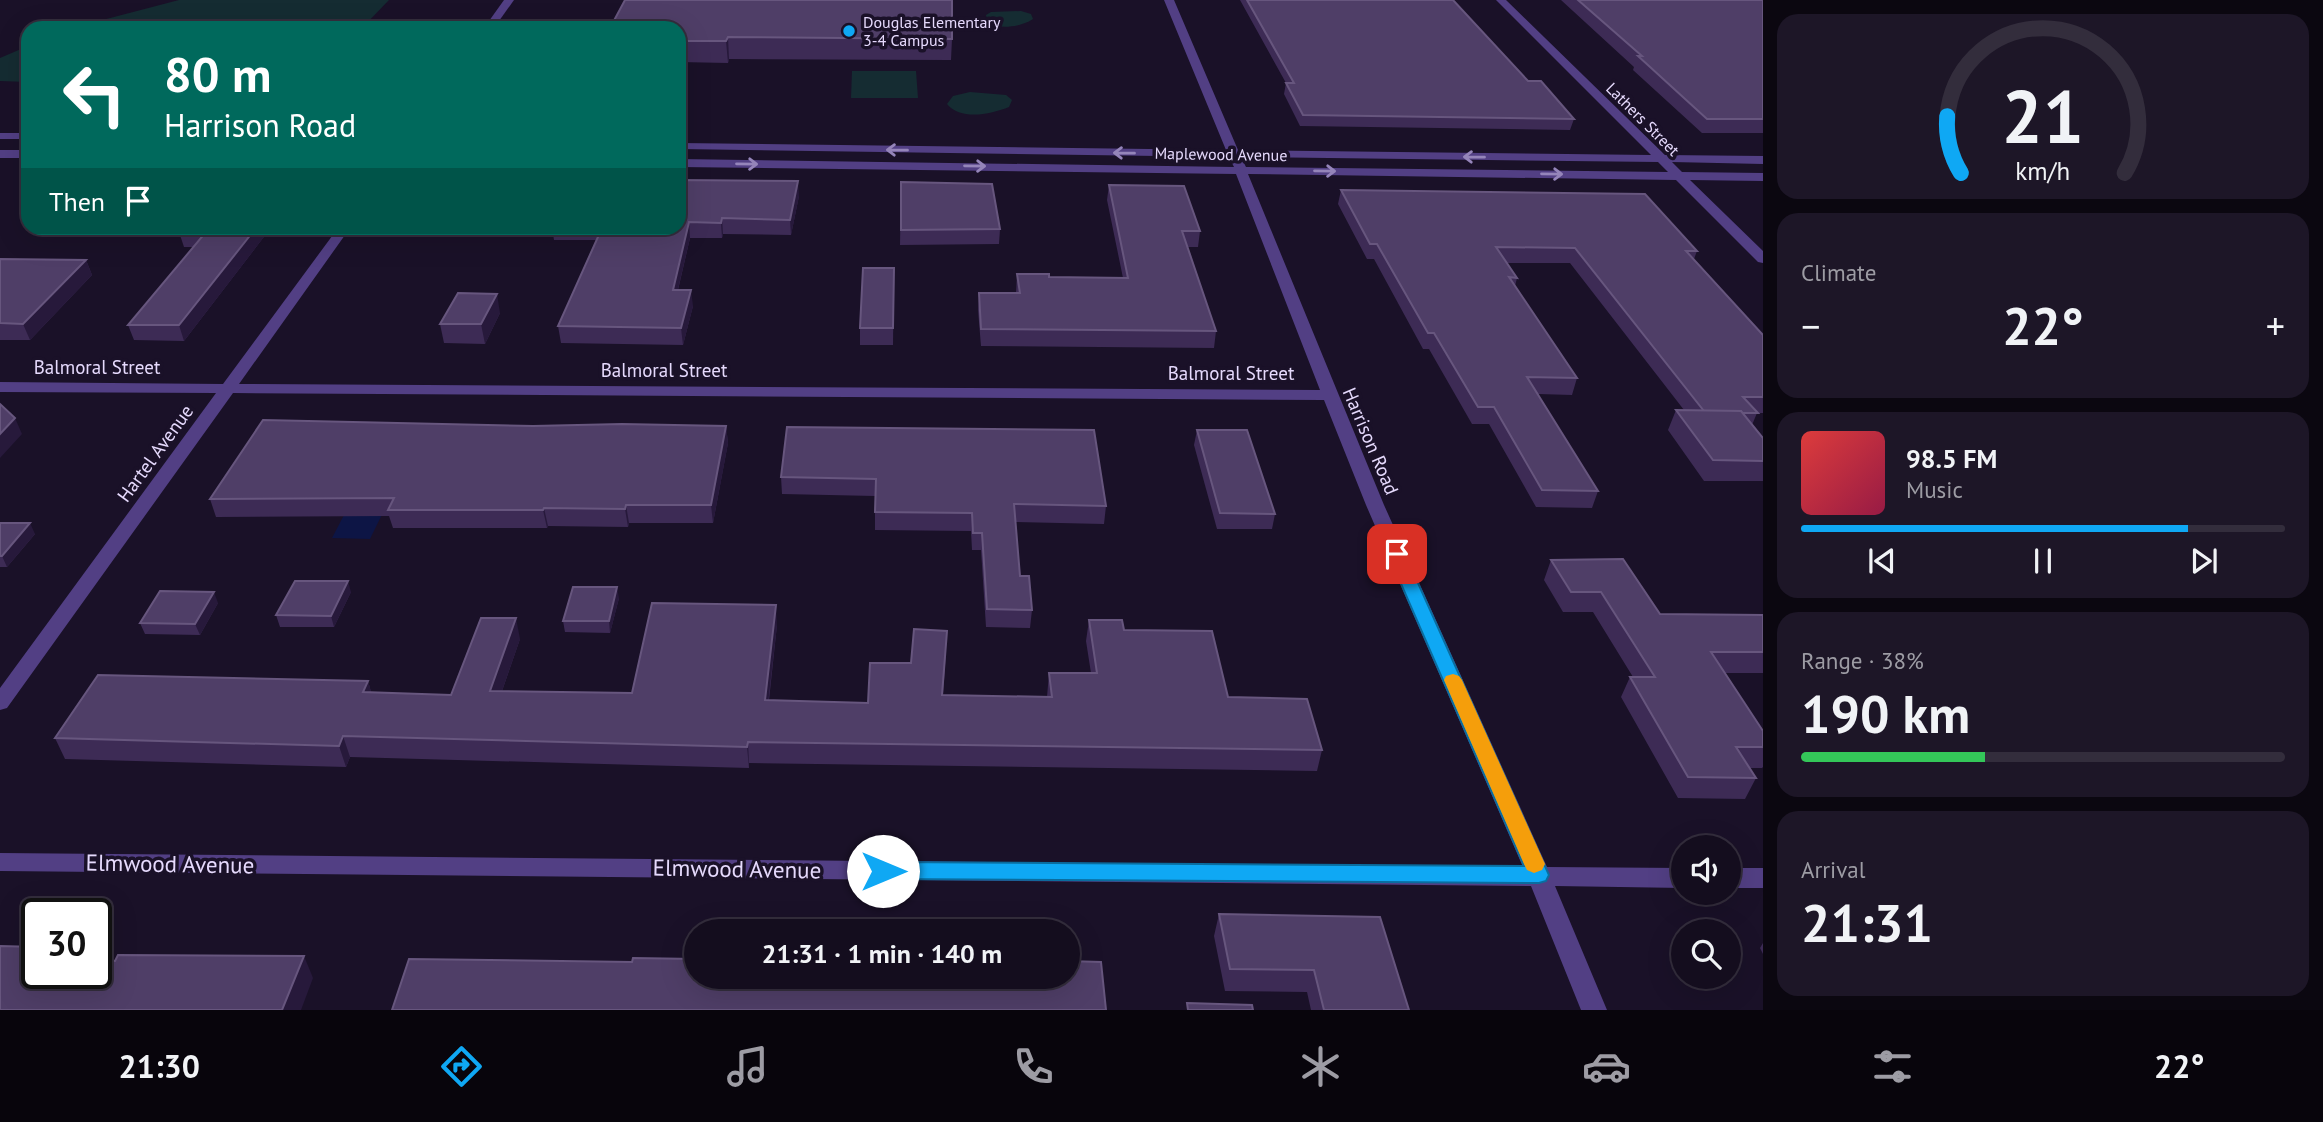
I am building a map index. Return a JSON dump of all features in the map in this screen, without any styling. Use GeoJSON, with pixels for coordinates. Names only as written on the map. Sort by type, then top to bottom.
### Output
{"type":"FeatureCollection","features":[{"type":"Feature","properties":{"kind":"street"},"geometry":{"type":"LineString","coordinates":[[494,21],[509,0]]}},
{"type":"Feature","properties":{"kind":"street","name":"Harrison Road"},"geometry":{"type":"LineString","coordinates":[[1169,0],[1238,162],[1243,183],[1329,394],[1539,875],[1594,1010]]}},
{"type":"Feature","properties":{"kind":"street","name":"Lathers Street"},"geometry":{"type":"LineString","coordinates":[[1501,0],[1763,259]]}},
{"type":"Feature","properties":{"kind":"street"},"geometry":{"type":"LineString","coordinates":[[0,136],[21,136]]}},
{"type":"Feature","properties":{"kind":"street","name":"Maplewood Avenue"},"geometry":{"type":"LineString","coordinates":[[686,146],[1763,177]]}},
{"type":"Feature","properties":{"kind":"street"},"geometry":{"type":"LineString","coordinates":[[0,154],[21,154]]}},
{"type":"Feature","properties":{"kind":"street","name":"Maplewood Avenue"},"geometry":{"type":"LineString","coordinates":[[686,163],[1763,160]]}},
{"type":"Feature","properties":{"kind":"street","name":"Hartel Avenue"},"geometry":{"type":"LineString","coordinates":[[0,703],[339,235]]}},
{"type":"Feature","properties":{"kind":"street","name":"Balmoral Street"},"geometry":{"type":"LineString","coordinates":[[0,387],[1329,394]]}},
{"type":"Feature","properties":{"kind":"street","name":"Elmwood Avenue"},"geometry":{"type":"LineString","coordinates":[[0,863],[1671,878]]}},
{"type":"Feature","properties":{"kind":"street"},"geometry":{"type":"LineString","coordinates":[[1741,878],[1763,878]]}},
{"type":"Feature","properties":{"kind":"green space"},"geometry":{"type":"Polygon","coordinates":[[[179,0],[389,0],[369,21],[99,21],[179,0]]]}},
{"type":"Feature","properties":{"kind":"green space"},"geometry":{"type":"Polygon","coordinates":[[[1021,11],[1031,14],[1033,19],[1011,26],[988,24],[986,15],[991,12],[1021,11]]]}},
{"type":"Feature","properties":{"kind":"green space"},"geometry":{"type":"Polygon","coordinates":[[[21,49],[21,82],[0,81],[0,58],[21,49]]]}},
{"type":"Feature","properties":{"kind":"green space"},"geometry":{"type":"Polygon","coordinates":[[[852,71],[916,71],[918,98],[851,98],[852,71]]]}},
{"type":"Feature","properties":{"kind":"green space"},"geometry":{"type":"Polygon","coordinates":[[[970,92],[1006,95],[1012,100],[1009,107],[976,114],[960,113],[947,104],[953,96],[970,92]]]}},
{"type":"Feature","properties":{"kind":"shaded area"},"geometry":{"type":"Polygon","coordinates":[[[355,494],[392,494],[370,539],[332,538],[355,494]]]}},
{"type":"Feature","properties":{"kind":"building"},"geometry":{"type":"Polygon","coordinates":[[[625,0],[952,0],[952,39],[728,37],[726,41],[686,41],[686,21],[614,21],[625,0]]]}},
{"type":"Feature","properties":{"kind":"building"},"geometry":{"type":"Polygon","coordinates":[[[1247,0],[1453,0],[1528,81],[1541,81],[1574,119],[1303,115],[1286,83],[1294,83],[1247,0]]]}},
{"type":"Feature","properties":{"kind":"building"},"geometry":{"type":"Polygon","coordinates":[[[1578,0],[1763,0],[1763,119],[1707,119],[1638,56],[1642,56],[1578,0]]]}},
{"type":"Feature","properties":{"kind":"building"},"geometry":{"type":"Polygon","coordinates":[[[686,180],[798,181],[790,220],[722,218],[721,223],[689,222],[686,235],[686,180]]]}},
{"type":"Feature","properties":{"kind":"building"},"geometry":{"type":"Polygon","coordinates":[[[901,182],[992,184],[1000,229],[901,230],[901,182]]]}},
{"type":"Feature","properties":{"kind":"building"},"geometry":{"type":"Polygon","coordinates":[[[1109,185],[1184,186],[1200,231],[1182,231],[1216,331],[981,329],[979,293],[1020,293],[1017,274],[1128,278],[1109,185]]]}},
{"type":"Feature","properties":{"kind":"building"},"geometry":{"type":"Polygon","coordinates":[[[1341,190],[1645,194],[1697,251],[1686,251],[1763,335],[1763,397],[1743,397],[1758,413],[1704,411],[1575,248],[1496,247],[1517,278],[1509,277],[1577,378],[1527,377],[1598,491],[1542,490],[1494,407],[1478,407],[1434,333],[1428,333],[1377,244],[1370,244],[1341,190]]]}},
{"type":"Feature","properties":{"kind":"building"},"geometry":{"type":"Polygon","coordinates":[[[203,235],[250,235],[179,325],[128,325],[203,235]]]}},
{"type":"Feature","properties":{"kind":"building"},"geometry":{"type":"Polygon","coordinates":[[[599,235],[686,235],[673,290],[691,290],[681,328],[558,326],[599,235]]]}},
{"type":"Feature","properties":{"kind":"building"},"geometry":{"type":"Polygon","coordinates":[[[0,259],[86,260],[23,324],[0,323],[0,259]]]}},
{"type":"Feature","properties":{"kind":"building"},"geometry":{"type":"Polygon","coordinates":[[[863,268],[894,268],[893,328],[860,328],[863,268]]]}},
{"type":"Feature","properties":{"kind":"building"},"geometry":{"type":"Polygon","coordinates":[[[458,293],[497,294],[481,324],[440,324],[458,293]]]}},
{"type":"Feature","properties":{"kind":"building"},"geometry":{"type":"Polygon","coordinates":[[[0,404],[15,418],[0,434],[0,404]]]}},
{"type":"Feature","properties":{"kind":"building"},"geometry":{"type":"Polygon","coordinates":[[[1676,410],[1741,411],[1763,438],[1763,461],[1713,460],[1676,410]]]}},
{"type":"Feature","properties":{"kind":"building"},"geometry":{"type":"Polygon","coordinates":[[[263,420],[533,426],[726,426],[711,505],[626,505],[625,509],[388,510],[394,498],[210,499],[263,420]]]}},
{"type":"Feature","properties":{"kind":"building"},"geometry":{"type":"Polygon","coordinates":[[[787,427],[1094,430],[1106,506],[1014,504],[1020,576],[1029,576],[1032,610],[987,609],[982,533],[973,533],[972,513],[875,512],[876,479],[781,477],[787,427]]]}},
{"type":"Feature","properties":{"kind":"building"},"geometry":{"type":"Polygon","coordinates":[[[1197,430],[1247,430],[1275,514],[1220,513],[1197,430]]]}},
{"type":"Feature","properties":{"kind":"building"},"geometry":{"type":"Polygon","coordinates":[[[0,523],[30,523],[2,556],[0,556],[0,523]]]}},
{"type":"Feature","properties":{"kind":"building"},"geometry":{"type":"Polygon","coordinates":[[[1623,559],[1660,614],[1763,615],[1763,652],[1711,652],[1763,731],[1763,747],[1736,747],[1756,778],[1688,777],[1630,677],[1655,677],[1601,592],[1571,592],[1551,560],[1623,559]]]}},
{"type":"Feature","properties":{"kind":"building"},"geometry":{"type":"Polygon","coordinates":[[[295,581],[348,581],[331,616],[276,615],[295,581]]]}},
{"type":"Feature","properties":{"kind":"building"},"geometry":{"type":"Polygon","coordinates":[[[573,587],[617,587],[609,621],[563,621],[573,587]]]}},
{"type":"Feature","properties":{"kind":"building"},"geometry":{"type":"Polygon","coordinates":[[[160,591],[214,592],[195,624],[140,623],[160,591]]]}},
{"type":"Feature","properties":{"kind":"building"},"geometry":{"type":"Polygon","coordinates":[[[652,603],[776,605],[765,700],[868,703],[870,663],[911,663],[914,629],[947,631],[942,695],[1052,697],[1049,673],[1097,673],[1089,620],[1122,620],[1124,630],[1212,631],[1228,697],[1307,699],[1322,750],[748,742],[747,747],[343,736],[339,746],[55,738],[98,675],[368,681],[363,692],[451,695],[481,618],[516,618],[490,691],[632,693],[652,603]]]}},
{"type":"Feature","properties":{"kind":"building"},"geometry":{"type":"Polygon","coordinates":[[[1219,914],[1380,917],[1409,1010],[1324,1010],[1314,970],[1230,969],[1219,914]]]}},
{"type":"Feature","properties":{"kind":"building"},"geometry":{"type":"Polygon","coordinates":[[[0,946],[21,947],[21,989],[112,989],[112,961],[115,961],[118,955],[304,956],[282,1010],[0,1010],[0,946]]]}},
{"type":"Feature","properties":{"kind":"building"},"geometry":{"type":"Polygon","coordinates":[[[633,958],[684,959],[684,989],[1080,989],[1080,961],[1101,962],[1106,1010],[392,1010],[409,959],[632,962],[633,958]]]}},
{"type":"Feature","properties":{"kind":"building"},"geometry":{"type":"Polygon","coordinates":[[[1187,1003],[1252,1005],[1253,1010],[1188,1010],[1187,1003]]]}},
{"type":"Feature","properties":{"kind":"slow traffic"},"geometry":{"type":"LineString","coordinates":[[1453,680],[1534,864]]}},
{"type":"Feature","properties":{"kind":"place","name":"Douglas Elementary 3-4 Campus"},"geometry":{"type":"Point","coordinates":[849,31]}},
{"type":"Feature","properties":{"kind":"route"},"geometry":{"type":"LineString","coordinates":[[883,871],[1539,875],[1397,554]]}}]}
